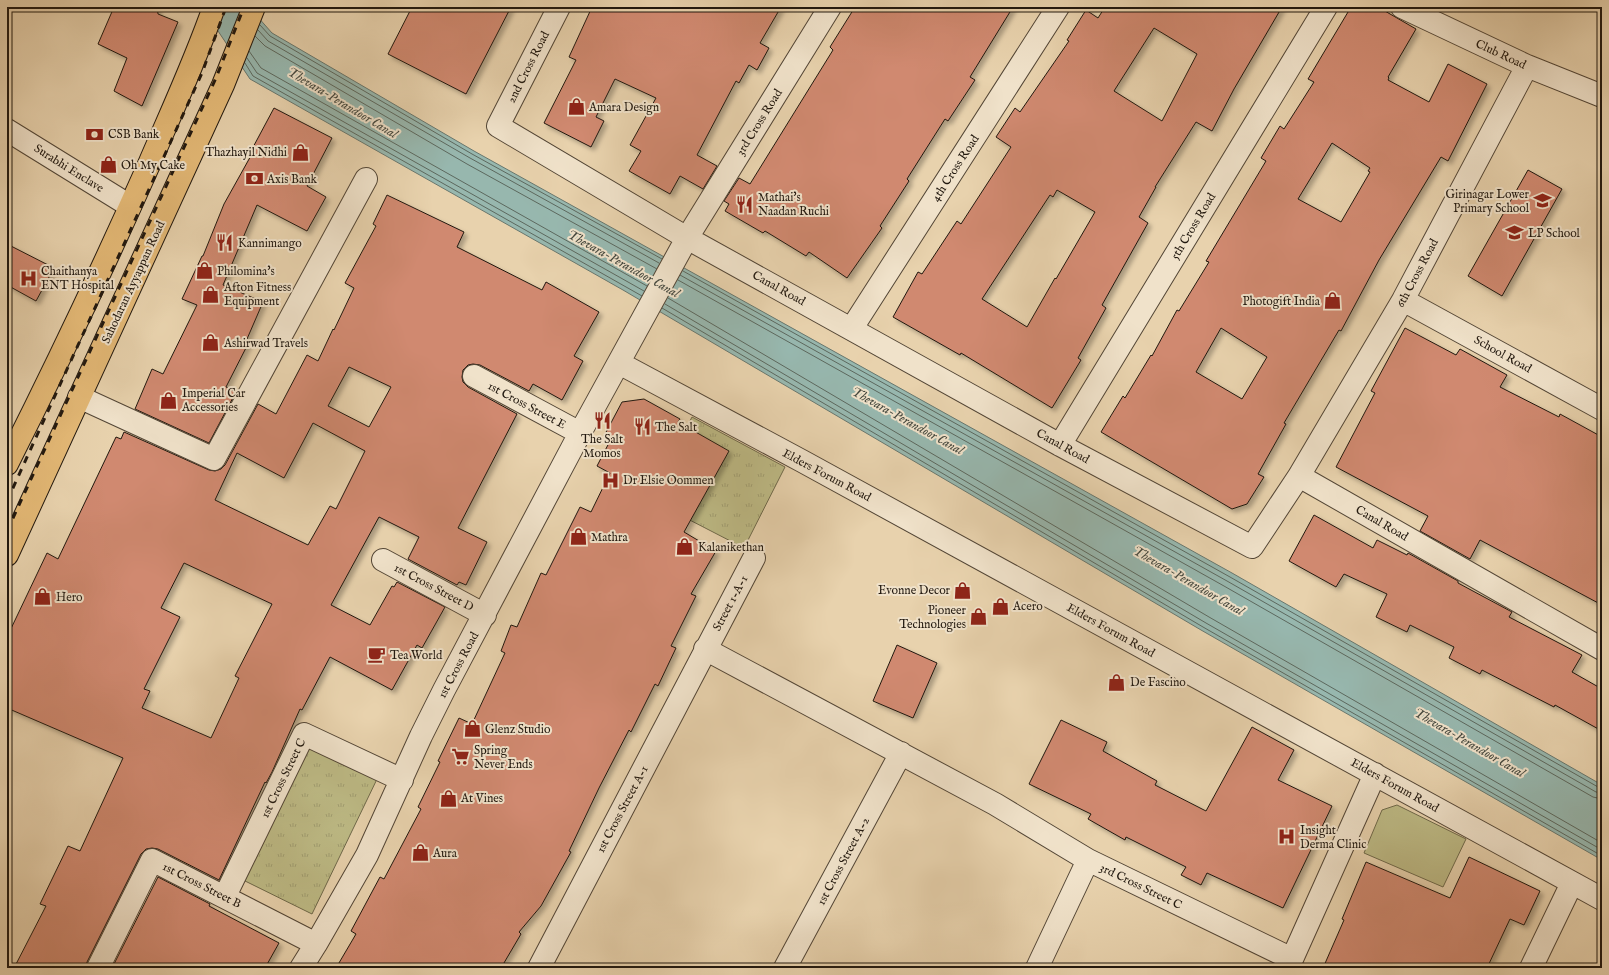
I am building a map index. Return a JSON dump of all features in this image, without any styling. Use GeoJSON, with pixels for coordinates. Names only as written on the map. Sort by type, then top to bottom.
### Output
{"type":"FeatureCollection","features":[{"type":"Feature","properties":{"kind":"main road"},"geometry":{"type":"LineString","coordinates":[[7,464],[55,368],[130,206],[198,52],[214,7]]}},
{"type":"Feature","properties":{"kind":"main road","name":"Sahodaran Ayyappan Road"},"geometry":{"type":"LineString","coordinates":[[7,555],[224,85],[254,7]]}},
{"type":"Feature","properties":{"kind":"street","name":"2nd Cross Road"},"geometry":{"type":"LineString","coordinates":[[498,126],[559,7]]}},
{"type":"Feature","properties":{"kind":"street","name":"3rd Cross Road"},"geometry":{"type":"LineString","coordinates":[[619,363],[687,238],[830,7]]}},
{"type":"Feature","properties":{"kind":"street","name":"4th Cross Road"},"geometry":{"type":"LineString","coordinates":[[852,328],[1058,7]]}},
{"type":"Feature","properties":{"kind":"street","name":"5th Cross Road"},"geometry":{"type":"LineString","coordinates":[[1060,445],[1326,7]]}},
{"type":"Feature","properties":{"kind":"street","name":"Club Road"},"geometry":{"type":"LineString","coordinates":[[1402,7],[1527,66],[1602,96]]}},
{"type":"Feature","properties":{"kind":"street","name":"6th Cross Road"},"geometry":{"type":"LineString","coordinates":[[1299,476],[1403,300],[1527,66]]}},
{"type":"Feature","properties":{"kind":"street","name":"Canal Road"},"geometry":{"type":"LineString","coordinates":[[498,126],[687,238],[852,328],[1060,445],[1252,547],[1299,476],[1602,649]]}},
{"type":"Feature","properties":{"kind":"street","name":"Surabhi Enclave"},"geometry":{"type":"LineString","coordinates":[[7,130],[130,206]]}},
{"type":"Feature","properties":{"kind":"street"},"geometry":{"type":"LineString","coordinates":[[79,398],[214,459],[366,179]]}},
{"type":"Feature","properties":{"kind":"street","name":"School Road"},"geometry":{"type":"LineString","coordinates":[[1403,300],[1602,409]]}},
{"type":"Feature","properties":{"kind":"street","name":"1st Cross Road"},"geometry":{"type":"LineString","coordinates":[[301,968],[367,855],[444,690],[580,433],[619,363]]}},
{"type":"Feature","properties":{"kind":"street","name":"Elders Forum Road"},"geometry":{"type":"LineString","coordinates":[[619,363],[1602,899]]}},
{"type":"Feature","properties":{"kind":"street","name":"1st Cross Street E"},"geometry":{"type":"LineString","coordinates":[[474,376],[580,433]]}},
{"type":"Feature","properties":{"kind":"street","name":"Street 1-A-1"},"geometry":{"type":"LineString","coordinates":[[705,649],[754,558]]}},
{"type":"Feature","properties":{"kind":"street","name":"1st Cross Street D"},"geometry":{"type":"LineString","coordinates":[[383,560],[485,614]]}},
{"type":"Feature","properties":{"kind":"street","name":"3rd Cross Street C"},"geometry":{"type":"LineString","coordinates":[[705,649],[995,804],[1088,860],[1290,964]]}},
{"type":"Feature","properties":{"kind":"street","name":"1st Cross Street A-1"},"geometry":{"type":"LineString","coordinates":[[539,968],[705,649]]}},
{"type":"Feature","properties":{"kind":"street","name":"1st Cross Street C"},"geometry":{"type":"LineString","coordinates":[[226,896],[304,734],[402,780]]}},
{"type":"Feature","properties":{"kind":"street","name":"1st Cross Street A-2"},"geometry":{"type":"LineString","coordinates":[[785,968],[901,753]]}},
{"type":"Feature","properties":{"kind":"street"},"geometry":{"type":"LineString","coordinates":[[1290,964],[1375,774]]}},
{"type":"Feature","properties":{"kind":"street","name":"1st Cross Street B"},"geometry":{"type":"LineString","coordinates":[[98,968],[152,860],[226,896],[316,944]]}},
{"type":"Feature","properties":{"kind":"street"},"geometry":{"type":"LineString","coordinates":[[1037,968],[1088,860]]}},
{"type":"Feature","properties":{"kind":"street"},"geometry":{"type":"LineString","coordinates":[[1531,968],[1572,883]]}},
{"type":"Feature","properties":{"kind":"green space"},"geometry":{"type":"Polygon","coordinates":[[[692,417],[785,467],[744,548],[649,499],[692,417]]]}},
{"type":"Feature","properties":{"kind":"green space"},"geometry":{"type":"Polygon","coordinates":[[[307,744],[378,777],[312,914],[241,879],[307,744]]]}},
{"type":"Feature","properties":{"kind":"green space"},"geometry":{"type":"Polygon","coordinates":[[[1397,805],[1466,839],[1443,887],[1364,853],[1382,810],[1397,805]]]}},
{"type":"Feature","properties":{"kind":"water","name":"Thevara-Perandoor Canal"},"geometry":{"type":"Polygon","coordinates":[[[202,7],[249,7],[272,33],[474,151],[1232,573],[1602,785],[1602,860],[1201,630],[623,290],[250,79],[202,7]]]}},
{"type":"Feature","properties":{"kind":"building"},"geometry":{"type":"Polygon","coordinates":[[[114,7],[157,7],[158,14],[178,22],[142,106],[114,91],[127,58],[98,44],[114,7]]]}},
{"type":"Feature","properties":{"kind":"building"},"geometry":{"type":"Polygon","coordinates":[[[412,7],[511,7],[466,94],[388,54],[412,7]]]}},
{"type":"Feature","properties":{"kind":"building"},"geometry":{"type":"Polygon","coordinates":[[[592,7],[781,7],[760,43],[769,48],[757,70],[749,65],[739,83],[736,81],[697,155],[717,166],[703,189],[680,176],[670,194],[629,171],[641,151],[630,145],[656,98],[615,79],[596,117],[604,121],[591,147],[544,123],[576,60],[569,57],[592,7]]]}},
{"type":"Feature","properties":{"kind":"building"},"geometry":{"type":"Polygon","coordinates":[[[855,7],[1013,7],[970,77],[975,80],[948,121],[945,119],[907,179],[909,181],[880,226],[882,228],[847,278],[809,252],[806,256],[765,231],[763,233],[725,211],[729,204],[724,201],[739,178],[750,184],[833,50],[830,47],[855,7]]]}},
{"type":"Feature","properties":{"kind":"building"},"geometry":{"type":"Polygon","coordinates":[[[1105,7],[1282,7],[1234,89],[1212,131],[1196,122],[1155,187],[1139,217],[1148,223],[1102,305],[1106,308],[1078,358],[1081,360],[1052,408],[961,353],[960,355],[893,317],[918,272],[922,274],[957,221],[961,224],[1011,147],[996,137],[1015,108],[1020,112],[1069,41],[1067,40],[1086,10],[1098,18],[1105,7]],[[1154,28],[1114,91],[1162,121],[1197,54],[1154,28]],[[1057,190],[1053,197],[1050,195],[982,299],[1027,327],[1095,212],[1057,190]]]}},
{"type":"Feature","properties":{"kind":"building"},"geometry":{"type":"Polygon","coordinates":[[[1351,7],[1378,7],[1416,29],[1388,77],[1388,80],[1429,102],[1448,64],[1487,84],[1448,161],[1441,157],[1379,260],[1341,331],[1339,330],[1284,423],[1286,424],[1258,474],[1264,477],[1247,504],[1232,509],[1101,432],[1123,396],[1125,398],[1151,355],[1152,356],[1177,310],[1179,311],[1209,262],[1206,261],[1266,161],[1261,158],[1280,126],[1284,129],[1314,82],[1308,79],[1351,7]],[[1332,143],[1298,199],[1341,222],[1370,172],[1368,171],[1370,168],[1332,143]],[[1221,328],[1196,372],[1242,399],[1267,357],[1221,328]]]}},
{"type":"Feature","properties":{"kind":"building"},"geometry":{"type":"Polygon","coordinates":[[[274,108],[332,138],[307,186],[326,197],[307,231],[257,205],[223,285],[263,302],[247,339],[250,340],[226,387],[236,392],[209,443],[135,409],[152,369],[163,374],[197,305],[182,299],[203,256],[224,204],[253,152],[251,151],[274,108]]]}},
{"type":"Feature","properties":{"kind":"building","name":"LP School"},"geometry":{"type":"Polygon","coordinates":[[[1528,170],[1562,189],[1502,296],[1468,276],[1528,170]]]}},
{"type":"Feature","properties":{"kind":"building"},"geometry":{"type":"Polygon","coordinates":[[[387,195],[464,232],[457,247],[542,290],[546,282],[599,312],[574,356],[583,361],[562,400],[533,384],[529,391],[480,365],[468,365],[463,370],[463,382],[468,387],[517,414],[458,528],[487,542],[466,585],[459,582],[457,585],[408,559],[419,537],[379,517],[331,605],[370,625],[392,586],[394,587],[397,582],[445,607],[422,648],[417,645],[392,690],[330,657],[302,710],[300,709],[272,772],[266,783],[265,782],[219,880],[158,849],[146,849],[141,854],[87,962],[86,968],[14,968],[46,906],[40,904],[68,846],[80,851],[123,758],[7,708],[7,637],[47,553],[58,559],[116,437],[121,439],[124,432],[209,470],[215,471],[221,469],[225,465],[258,404],[276,414],[307,355],[318,361],[333,329],[334,330],[354,288],[345,283],[376,226],[373,224],[387,195]],[[349,367],[328,406],[369,427],[391,387],[349,367]],[[313,423],[284,478],[237,453],[215,500],[308,545],[330,506],[336,509],[365,451],[313,423]],[[184,563],[161,608],[180,617],[144,689],[150,691],[142,708],[211,738],[239,678],[235,676],[272,604],[184,563]]]}},
{"type":"Feature","properties":{"kind":"building","name":"Chaithanya ENT Hospital"},"geometry":{"type":"Polygon","coordinates":[[[7,244],[54,268],[36,301],[7,285],[7,244]]]}},
{"type":"Feature","properties":{"kind":"building"},"geometry":{"type":"Polygon","coordinates":[[[1405,328],[1456,355],[1460,349],[1507,375],[1500,387],[1559,417],[1560,414],[1602,437],[1602,605],[1480,540],[1470,559],[1420,531],[1428,516],[1336,467],[1375,393],[1371,391],[1405,328]]]}},
{"type":"Feature","properties":{"kind":"building"},"geometry":{"type":"Polygon","coordinates":[[[644,399],[680,419],[678,422],[729,451],[684,532],[716,551],[691,594],[696,596],[671,646],[676,648],[658,686],[655,684],[631,732],[629,730],[569,851],[571,852],[541,906],[519,932],[521,934],[501,968],[336,968],[356,934],[351,931],[380,877],[384,879],[421,809],[418,807],[459,718],[472,724],[505,653],[501,651],[511,625],[517,627],[541,573],[546,575],[580,507],[591,512],[610,473],[597,466],[611,439],[604,436],[622,402],[644,399]]]}},
{"type":"Feature","properties":{"kind":"building"},"geometry":{"type":"Polygon","coordinates":[[[1314,515],[1373,548],[1377,540],[1407,555],[1408,553],[1458,581],[1458,583],[1512,612],[1509,617],[1582,655],[1572,672],[1602,689],[1602,731],[1555,705],[1554,707],[1482,670],[1480,674],[1449,658],[1454,647],[1410,625],[1407,632],[1376,617],[1387,594],[1344,574],[1336,587],[1289,561],[1314,515]]]}},
{"type":"Feature","properties":{"kind":"building"},"geometry":{"type":"Polygon","coordinates":[[[897,645],[937,663],[913,718],[873,701],[897,645]]]}},
{"type":"Feature","properties":{"kind":"building"},"geometry":{"type":"Polygon","coordinates":[[[1061,720],[1107,742],[1103,751],[1157,781],[1155,785],[1206,811],[1252,727],[1294,750],[1278,780],[1332,806],[1283,908],[1207,873],[1201,885],[1181,875],[1186,867],[1126,837],[1125,840],[1088,819],[1091,814],[1029,784],[1061,720]]]}},
{"type":"Feature","properties":{"kind":"building"},"geometry":{"type":"Polygon","coordinates":[[[1469,857],[1540,891],[1524,925],[1510,919],[1487,968],[1323,968],[1344,920],[1342,919],[1366,862],[1450,898],[1469,857]]]}},
{"type":"Feature","properties":{"kind":"building"},"geometry":{"type":"Polygon","coordinates":[[[158,877],[279,943],[265,968],[112,968],[158,877]]]}},
{"type":"Feature","properties":{"kind":"railway"},"geometry":{"type":"LineString","coordinates":[[7,501],[202,73],[226,7]]}},
{"type":"Feature","properties":{"kind":"railway"},"geometry":{"type":"LineString","coordinates":[[7,531],[216,78],[244,7]]}},
{"type":"Feature","properties":{"kind":"place","name":"Amara Design"},"geometry":{"type":"Point","coordinates":[576,107]}},
{"type":"Feature","properties":{"kind":"place","name":"CSB Bank"},"geometry":{"type":"Point","coordinates":[95,134]}},
{"type":"Feature","properties":{"kind":"place","name":"Thazhayil Nidhi"},"geometry":{"type":"Point","coordinates":[300,152]}},
{"type":"Feature","properties":{"kind":"place","name":"Oh My Cake"},"geometry":{"type":"Point","coordinates":[108,165]}},
{"type":"Feature","properties":{"kind":"place","name":"Axis Bank"},"geometry":{"type":"Point","coordinates":[254,179]}},
{"type":"Feature","properties":{"kind":"place","name":"Girinagar Lower Primary School"},"geometry":{"type":"Point","coordinates":[1542,201]}},
{"type":"Feature","properties":{"kind":"place","name":"Mathai's Naadan Ruchi"},"geometry":{"type":"Point","coordinates":[745,204]}},
{"type":"Feature","properties":{"kind":"place","name":"LP School"},"geometry":{"type":"Point","coordinates":[1515,233]}},
{"type":"Feature","properties":{"kind":"place","name":"Kannimango"},"geometry":{"type":"Point","coordinates":[225,243]}},
{"type":"Feature","properties":{"kind":"place","name":"Philomina's"},"geometry":{"type":"Point","coordinates":[204,271]}},
{"type":"Feature","properties":{"kind":"place","name":"Chaithanya ENT Hospital"},"geometry":{"type":"Point","coordinates":[28,278]}},
{"type":"Feature","properties":{"kind":"place","name":"Afton Fitness Equipment"},"geometry":{"type":"Point","coordinates":[211,294]}},
{"type":"Feature","properties":{"kind":"place","name":"Photogift India"},"geometry":{"type":"Point","coordinates":[1333,301]}},
{"type":"Feature","properties":{"kind":"place","name":"Ashirwad Travels"},"geometry":{"type":"Point","coordinates":[211,343]}},
{"type":"Feature","properties":{"kind":"place","name":"Imperial Car Accessories"},"geometry":{"type":"Point","coordinates":[169,400]}},
{"type":"Feature","properties":{"kind":"place","name":"The Salt Momos"},"geometry":{"type":"Point","coordinates":[602,420]}},
{"type":"Feature","properties":{"kind":"place","name":"The Salt"},"geometry":{"type":"Point","coordinates":[642,427]}},
{"type":"Feature","properties":{"kind":"place","name":"Dr Elsie Oommen"},"geometry":{"type":"Point","coordinates":[610,480]}},
{"type":"Feature","properties":{"kind":"place","name":"Mathra"},"geometry":{"type":"Point","coordinates":[578,537]}},
{"type":"Feature","properties":{"kind":"place","name":"Kalanikethan"},"geometry":{"type":"Point","coordinates":[685,547]}},
{"type":"Feature","properties":{"kind":"place","name":"Evonne Decor"},"geometry":{"type":"Point","coordinates":[963,590]}},
{"type":"Feature","properties":{"kind":"place","name":"Hero"},"geometry":{"type":"Point","coordinates":[43,597]}},
{"type":"Feature","properties":{"kind":"place","name":"Acero"},"geometry":{"type":"Point","coordinates":[1000,606]}},
{"type":"Feature","properties":{"kind":"place","name":"Pioneer Technologies"},"geometry":{"type":"Point","coordinates":[979,617]}},
{"type":"Feature","properties":{"kind":"place","name":"Tea World"},"geometry":{"type":"Point","coordinates":[377,655]}},
{"type":"Feature","properties":{"kind":"place","name":"De Fascino"},"geometry":{"type":"Point","coordinates":[1117,682]}},
{"type":"Feature","properties":{"kind":"place","name":"Glenz Studio"},"geometry":{"type":"Point","coordinates":[472,729]}},
{"type":"Feature","properties":{"kind":"place","name":"Spring Never Ends"},"geometry":{"type":"Point","coordinates":[461,757]}},
{"type":"Feature","properties":{"kind":"place","name":"At Vines"},"geometry":{"type":"Point","coordinates":[448,798]}},
{"type":"Feature","properties":{"kind":"place","name":"Insight Derma Clinic"},"geometry":{"type":"Point","coordinates":[1287,837]}},
{"type":"Feature","properties":{"kind":"place","name":"Aura"},"geometry":{"type":"Point","coordinates":[420,853]}}]}
